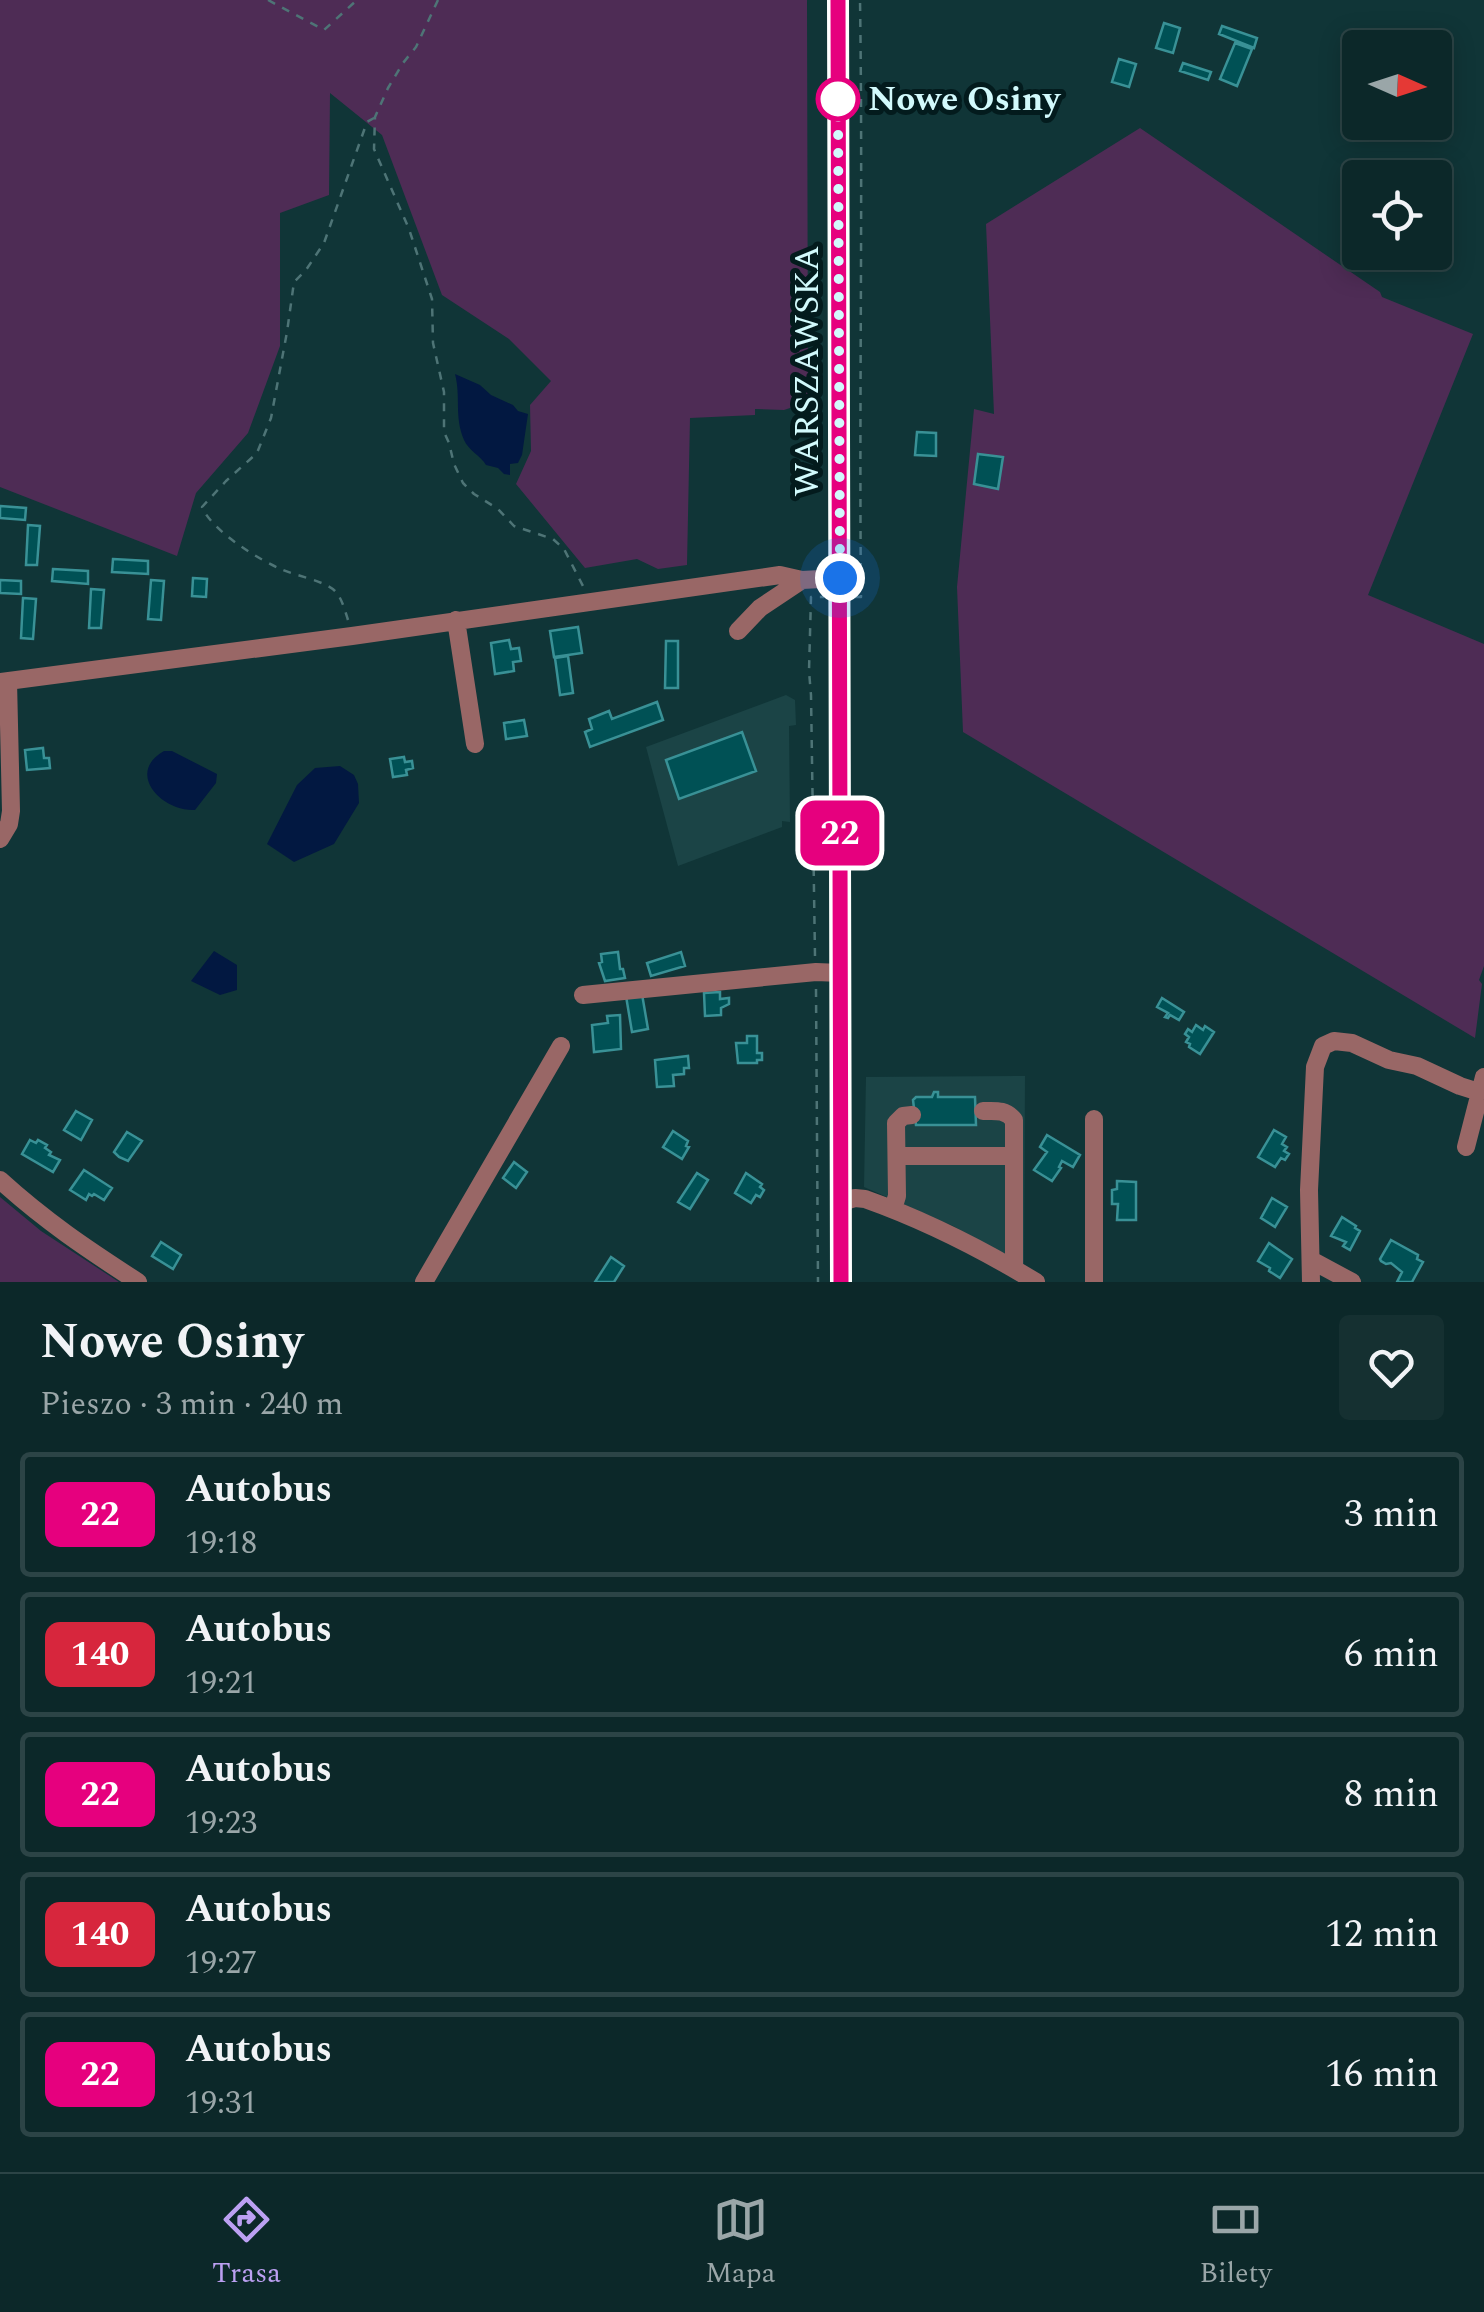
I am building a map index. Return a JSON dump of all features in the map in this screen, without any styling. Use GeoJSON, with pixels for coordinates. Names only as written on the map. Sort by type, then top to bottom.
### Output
{"type":"FeatureCollection","features":[{"type":"Feature","properties":{"kind":"main road","name":"WARSZAWSKA"},"geometry":{"type":"LineString","coordinates":[[838,0],[841,1282]]}},
{"type":"Feature","properties":{"kind":"street"},"geometry":{"type":"LineString","coordinates":[[0,838],[9,824],[11,811],[4,682],[780,575],[802,580],[840,578]]}},
{"type":"Feature","properties":{"kind":"street"},"geometry":{"type":"LineString","coordinates":[[738,631],[760,608],[802,580]]}},
{"type":"Feature","properties":{"kind":"street"},"geometry":{"type":"LineString","coordinates":[[456,620],[475,744]]}},
{"type":"Feature","properties":{"kind":"street"},"geometry":{"type":"LineString","coordinates":[[583,995],[816,972],[840,973]]}},
{"type":"Feature","properties":{"kind":"street"},"geometry":{"type":"LineString","coordinates":[[1311,1282],[1309,1190],[1315,1067],[1323,1046],[1334,1041],[1352,1043],[1460,1086],[1482,1084],[1466,1147]]}},
{"type":"Feature","properties":{"kind":"street"},"geometry":{"type":"LineString","coordinates":[[424,1282],[561,1046]]}},
{"type":"Feature","properties":{"kind":"street"},"geometry":{"type":"LineString","coordinates":[[982,1111],[1002,1111],[1014,1120],[1014,1268]]}},
{"type":"Feature","properties":{"kind":"street"},"geometry":{"type":"LineString","coordinates":[[893,1209],[896,1122],[912,1115]]}},
{"type":"Feature","properties":{"kind":"street"},"geometry":{"type":"LineString","coordinates":[[1094,1120],[1094,1282]]}},
{"type":"Feature","properties":{"kind":"street"},"geometry":{"type":"LineString","coordinates":[[896,1156],[1014,1156]]}},
{"type":"Feature","properties":{"kind":"street"},"geometry":{"type":"LineString","coordinates":[[0,1180],[63,1234],[138,1282]]}},
{"type":"Feature","properties":{"kind":"street"},"geometry":{"type":"LineString","coordinates":[[841,1202],[865,1199],[893,1209],[962,1239],[1036,1282]]}},
{"type":"Feature","properties":{"kind":"street"},"geometry":{"type":"LineString","coordinates":[[1311,1260],[1352,1282]]}},
{"type":"Feature","properties":{"kind":"path"},"geometry":{"type":"LineString","coordinates":[[268,0],[324,30],[357,0]]}},
{"type":"Feature","properties":{"kind":"path"},"geometry":{"type":"LineString","coordinates":[[438,0],[375,118],[374,149],[409,229],[432,299],[433,343],[444,392],[444,432],[463,483],[514,526],[553,539],[564,549],[589,601]]}},
{"type":"Feature","properties":{"kind":"path"},"geometry":{"type":"LineString","coordinates":[[860,0],[862,597]]}},
{"type":"Feature","properties":{"kind":"path"},"geometry":{"type":"LineString","coordinates":[[352,636],[334,589],[267,562],[217,528],[202,507],[258,453],[271,418],[294,282],[324,243],[367,122],[375,118]]}},
{"type":"Feature","properties":{"kind":"path"},"geometry":{"type":"LineString","coordinates":[[818,1282],[816,972],[808,671],[811,597],[827,597]]}},
{"type":"Feature","properties":{"kind":"shaded area"},"geometry":{"type":"Polygon","coordinates":[[[0,0],[807,0],[808,402],[784,410],[755,409],[755,415],[690,418],[687,565],[658,569],[637,559],[585,568],[516,484],[531,451],[530,405],[551,381],[509,339],[442,295],[382,135],[330,93],[329,195],[280,213],[280,346],[248,433],[196,493],[177,556],[0,487],[0,0]]]}},
{"type":"Feature","properties":{"kind":"shaded area"},"geometry":{"type":"Polygon","coordinates":[[[1140,128],[1382,297],[1473,334],[1368,595],[1484,644],[1484,966],[1479,980],[1482,984],[1475,1038],[963,732],[957,587],[974,409],[994,414],[986,224],[1140,128]]]}},
{"type":"Feature","properties":{"kind":"shaded area"},"geometry":{"type":"Polygon","coordinates":[[[786,695],[795,700],[796,725],[789,726],[790,822],[782,821],[782,827],[678,866],[646,747],[786,695]]]}},
{"type":"Feature","properties":{"kind":"shaded area"},"geometry":{"type":"Polygon","coordinates":[[[1025,1076],[1024,1265],[953,1226],[864,1187],[866,1077],[1025,1076]]]}},
{"type":"Feature","properties":{"kind":"shaded area"},"geometry":{"type":"Polygon","coordinates":[[[0,1197],[41,1231],[119,1282],[0,1282],[0,1197]]]}},
{"type":"Feature","properties":{"kind":"water"},"geometry":{"type":"Polygon","coordinates":[[[455,374],[528,414],[522,455],[518,463],[510,464],[510,475],[486,465],[466,444],[459,423],[455,374]]]}},
{"type":"Feature","properties":{"kind":"water"},"geometry":{"type":"Polygon","coordinates":[[[164,751],[172,751],[217,774],[216,783],[195,810],[171,805],[152,790],[148,770],[164,751]]]}},
{"type":"Feature","properties":{"kind":"water"},"geometry":{"type":"Polygon","coordinates":[[[340,766],[354,775],[359,803],[334,844],[294,862],[267,844],[297,785],[315,768],[340,766]]]}},
{"type":"Feature","properties":{"kind":"water"},"geometry":{"type":"Polygon","coordinates":[[[214,951],[237,965],[237,990],[220,995],[191,981],[214,951]]]}},
{"type":"Feature","properties":{"kind":"building"},"geometry":{"type":"Polygon","coordinates":[[[1164,23],[1180,28],[1173,53],[1156,48],[1164,23]]]}},
{"type":"Feature","properties":{"kind":"building"},"geometry":{"type":"Polygon","coordinates":[[[1222,26],[1257,38],[1254,48],[1219,34],[1222,26]]]}},
{"type":"Feature","properties":{"kind":"building"},"geometry":{"type":"Polygon","coordinates":[[[1235,43],[1252,49],[1237,86],[1220,79],[1235,43]]]}},
{"type":"Feature","properties":{"kind":"building"},"geometry":{"type":"Polygon","coordinates":[[[1119,59],[1136,64],[1129,87],[1112,82],[1119,59]]]}},
{"type":"Feature","properties":{"kind":"building"},"geometry":{"type":"Polygon","coordinates":[[[1183,63],[1211,72],[1208,80],[1180,71],[1183,63]]]}},
{"type":"Feature","properties":{"kind":"building"},"geometry":{"type":"Polygon","coordinates":[[[917,432],[936,433],[936,456],[915,455],[917,432]]]}},
{"type":"Feature","properties":{"kind":"building"},"geometry":{"type":"Polygon","coordinates":[[[978,454],[1003,457],[998,489],[974,484],[978,454]]]}},
{"type":"Feature","properties":{"kind":"building"},"geometry":{"type":"Polygon","coordinates":[[[0,506],[26,508],[25,520],[0,518],[0,506]]]}},
{"type":"Feature","properties":{"kind":"building"},"geometry":{"type":"Polygon","coordinates":[[[28,525],[40,526],[37,565],[26,565],[28,525]]]}},
{"type":"Feature","properties":{"kind":"building"},"geometry":{"type":"Polygon","coordinates":[[[113,559],[148,561],[148,574],[112,572],[113,559]]]}},
{"type":"Feature","properties":{"kind":"building"},"geometry":{"type":"Polygon","coordinates":[[[53,569],[88,571],[88,584],[52,581],[53,569]]]}},
{"type":"Feature","properties":{"kind":"building"},"geometry":{"type":"Polygon","coordinates":[[[193,578],[207,579],[206,597],[192,596],[193,578]]]}},
{"type":"Feature","properties":{"kind":"building"},"geometry":{"type":"Polygon","coordinates":[[[0,580],[21,581],[21,594],[0,593],[0,580]]]}},
{"type":"Feature","properties":{"kind":"building"},"geometry":{"type":"Polygon","coordinates":[[[151,580],[164,581],[161,620],[148,619],[151,580]]]}},
{"type":"Feature","properties":{"kind":"building"},"geometry":{"type":"Polygon","coordinates":[[[91,589],[104,590],[101,628],[89,628],[91,589]]]}},
{"type":"Feature","properties":{"kind":"building"},"geometry":{"type":"Polygon","coordinates":[[[23,598],[36,599],[33,639],[21,638],[23,598]]]}},
{"type":"Feature","properties":{"kind":"building"},"geometry":{"type":"Polygon","coordinates":[[[578,627],[582,653],[554,657],[550,631],[578,627]]]}},
{"type":"Feature","properties":{"kind":"building"},"geometry":{"type":"Polygon","coordinates":[[[509,640],[511,649],[519,648],[521,661],[513,662],[514,671],[495,674],[491,643],[509,640]]]}},
{"type":"Feature","properties":{"kind":"building"},"geometry":{"type":"Polygon","coordinates":[[[666,641],[678,641],[678,688],[665,688],[666,641]]]}},
{"type":"Feature","properties":{"kind":"building"},"geometry":{"type":"Polygon","coordinates":[[[568,656],[573,693],[560,695],[555,658],[568,656]]]}},
{"type":"Feature","properties":{"kind":"building"},"geometry":{"type":"Polygon","coordinates":[[[657,702],[663,720],[590,747],[585,732],[592,729],[589,719],[609,711],[612,719],[657,702]]]}},
{"type":"Feature","properties":{"kind":"building"},"geometry":{"type":"Polygon","coordinates":[[[524,720],[527,736],[506,739],[504,723],[524,720]]]}},
{"type":"Feature","properties":{"kind":"building"},"geometry":{"type":"Polygon","coordinates":[[[742,732],[756,771],[679,799],[666,760],[742,732]]]}},
{"type":"Feature","properties":{"kind":"building"},"geometry":{"type":"Polygon","coordinates":[[[43,748],[50,768],[27,770],[25,750],[43,748]]]}},
{"type":"Feature","properties":{"kind":"building"},"geometry":{"type":"Polygon","coordinates":[[[404,757],[405,762],[412,761],[413,768],[406,770],[407,775],[393,777],[390,759],[404,757]]]}},
{"type":"Feature","properties":{"kind":"building"},"geometry":{"type":"Polygon","coordinates":[[[618,952],[625,978],[605,981],[599,963],[601,954],[618,952]]]}},
{"type":"Feature","properties":{"kind":"building"},"geometry":{"type":"Polygon","coordinates":[[[681,952],[685,966],[651,976],[647,963],[681,952]]]}},
{"type":"Feature","properties":{"kind":"building"},"geometry":{"type":"Polygon","coordinates":[[[720,992],[720,999],[729,998],[729,1004],[721,1008],[721,1015],[705,1016],[704,993],[720,992]]]}},
{"type":"Feature","properties":{"kind":"building"},"geometry":{"type":"Polygon","coordinates":[[[642,994],[648,1029],[632,1032],[626,996],[642,994]]]}},
{"type":"Feature","properties":{"kind":"building"},"geometry":{"type":"Polygon","coordinates":[[[1162,998],[1184,1012],[1179,1020],[1170,1015],[1165,1017],[1168,1013],[1157,1007],[1162,998]]]}},
{"type":"Feature","properties":{"kind":"building"},"geometry":{"type":"Polygon","coordinates":[[[620,1015],[621,1049],[594,1052],[592,1025],[608,1023],[607,1016],[620,1015]]]}},
{"type":"Feature","properties":{"kind":"building"},"geometry":{"type":"Polygon","coordinates":[[[1196,1025],[1214,1032],[1200,1054],[1186,1042],[1189,1037],[1185,1034],[1196,1025]]]}},
{"type":"Feature","properties":{"kind":"building"},"geometry":{"type":"Polygon","coordinates":[[[747,1036],[757,1036],[757,1053],[762,1053],[762,1060],[757,1063],[738,1063],[736,1043],[747,1043],[747,1036]]]}},
{"type":"Feature","properties":{"kind":"building"},"geometry":{"type":"Polygon","coordinates":[[[688,1056],[689,1068],[684,1068],[684,1074],[673,1075],[674,1086],[657,1087],[655,1060],[688,1056]]]}},
{"type":"Feature","properties":{"kind":"building"},"geometry":{"type":"Polygon","coordinates":[[[938,1092],[938,1097],[975,1097],[976,1125],[916,1125],[913,1100],[932,1097],[938,1092]]]}},
{"type":"Feature","properties":{"kind":"building"},"geometry":{"type":"Polygon","coordinates":[[[76,1111],[92,1120],[81,1140],[64,1130],[76,1111]]]}},
{"type":"Feature","properties":{"kind":"building"},"geometry":{"type":"Polygon","coordinates":[[[1274,1130],[1286,1137],[1282,1144],[1289,1154],[1275,1167],[1258,1157],[1274,1130]]]}},
{"type":"Feature","properties":{"kind":"building"},"geometry":{"type":"Polygon","coordinates":[[[673,1131],[688,1141],[682,1159],[663,1147],[673,1131]]]}},
{"type":"Feature","properties":{"kind":"building"},"geometry":{"type":"Polygon","coordinates":[[[127,1132],[142,1141],[128,1161],[114,1152],[127,1132]]]}},
{"type":"Feature","properties":{"kind":"building"},"geometry":{"type":"Polygon","coordinates":[[[1047,1135],[1080,1155],[1073,1167],[1062,1161],[1052,1181],[1034,1170],[1047,1152],[1040,1147],[1047,1135]]]}},
{"type":"Feature","properties":{"kind":"building"},"geometry":{"type":"Polygon","coordinates":[[[30,1140],[47,1145],[49,1155],[60,1160],[53,1172],[22,1154],[30,1140]]]}},
{"type":"Feature","properties":{"kind":"building"},"geometry":{"type":"Polygon","coordinates":[[[514,1162],[527,1172],[516,1188],[503,1178],[514,1162]]]}},
{"type":"Feature","properties":{"kind":"building"},"geometry":{"type":"Polygon","coordinates":[[[84,1170],[112,1188],[104,1200],[89,1194],[86,1200],[70,1190],[84,1170]]]}},
{"type":"Feature","properties":{"kind":"building"},"geometry":{"type":"Polygon","coordinates":[[[697,1173],[708,1180],[690,1209],[678,1202],[697,1173]]]}},
{"type":"Feature","properties":{"kind":"building"},"geometry":{"type":"Polygon","coordinates":[[[746,1173],[764,1190],[751,1203],[735,1193],[746,1173]]]}},
{"type":"Feature","properties":{"kind":"building"},"geometry":{"type":"Polygon","coordinates":[[[1117,1181],[1136,1182],[1136,1220],[1117,1220],[1118,1204],[1112,1204],[1112,1190],[1117,1189],[1117,1181]]]}},
{"type":"Feature","properties":{"kind":"building"},"geometry":{"type":"Polygon","coordinates":[[[1272,1198],[1287,1207],[1275,1227],[1261,1218],[1272,1198]]]}},
{"type":"Feature","properties":{"kind":"building"},"geometry":{"type":"Polygon","coordinates":[[[1342,1217],[1360,1231],[1350,1250],[1343,1246],[1346,1242],[1331,1236],[1342,1217]]]}},
{"type":"Feature","properties":{"kind":"building"},"geometry":{"type":"Polygon","coordinates":[[[1391,1240],[1423,1262],[1412,1282],[1397,1282],[1402,1272],[1380,1259],[1391,1240]]]}},
{"type":"Feature","properties":{"kind":"building"},"geometry":{"type":"Polygon","coordinates":[[[161,1242],[181,1255],[173,1269],[152,1256],[161,1242]]]}},
{"type":"Feature","properties":{"kind":"building"},"geometry":{"type":"Polygon","coordinates":[[[1269,1243],[1292,1259],[1280,1278],[1258,1261],[1269,1243]]]}},
{"type":"Feature","properties":{"kind":"building"},"geometry":{"type":"Polygon","coordinates":[[[611,1257],[624,1266],[614,1282],[595,1282],[611,1257]]]}},
{"type":"Feature","properties":{"kind":"bus line","name":"22"},"geometry":{"type":"LineString","coordinates":[[838,0],[841,1282]]}},
{"type":"Feature","properties":{"kind":"place","name":"Nowe Osiny"},"geometry":{"type":"Point","coordinates":[838,99]}},
{"type":"Feature","properties":{"kind":"route"},"geometry":{"type":"LineString","coordinates":[[838,99],[840,578]]}}]}
